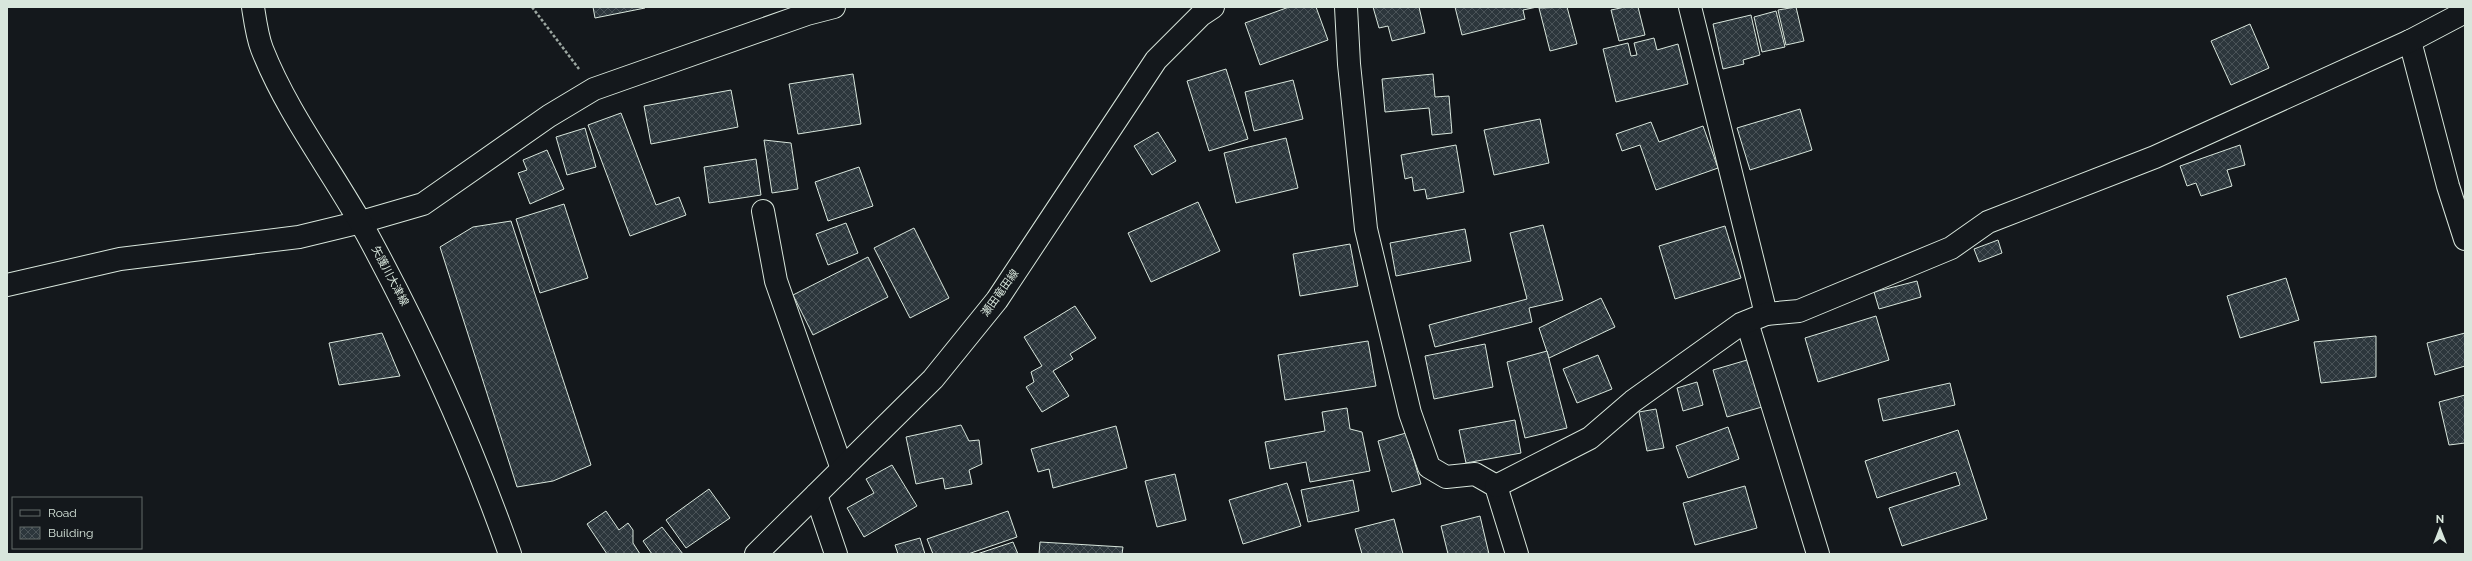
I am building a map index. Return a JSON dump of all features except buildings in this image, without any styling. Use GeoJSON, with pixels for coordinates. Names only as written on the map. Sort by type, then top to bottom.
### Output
{"type":"FeatureCollection","features":[{"type":"Feature","properties":{"kind":"street","name":"矢護川大津線"},"geometry":{"type":"LineString","coordinates":[[253,7],[261,47],[282,92],[361,222],[401,296],[449,398],[510,554]]}},
{"type":"Feature","properties":{"kind":"street"},"geometry":{"type":"LineString","coordinates":[[7,285],[120,258],[299,237],[361,222],[423,204],[549,116],[594,89],[807,14],[834,7]]}},
{"type":"Feature","properties":{"kind":"street","name":"瀬田竜田線"},"geometry":{"type":"LineString","coordinates":[[756,554],[933,378],[997,300],[1156,60],[1201,15],[1213,7]]}},
{"type":"Feature","properties":{"kind":"street"},"geometry":{"type":"LineString","coordinates":[[1346,7],[1349,64],[1366,229],[1410,413],[1429,466],[1446,478],[1475,474],[1496,486],[1517,554]]}},
{"type":"Feature","properties":{"kind":"street"},"geometry":{"type":"LineString","coordinates":[[1690,7],[1756,318],[1818,554]]}},
{"type":"Feature","properties":{"kind":"street"},"geometry":{"type":"LineString","coordinates":[[1496,486],[1590,438],[1633,401],[1756,318],[1799,311],[1951,248],[1988,222],[2155,157],[2410,42],[2465,12]]}},
{"type":"Feature","properties":{"kind":"street"},"geometry":{"type":"LineString","coordinates":[[2410,42],[2448,186],[2465,239]]}},
{"type":"Feature","properties":{"kind":"street"},"geometry":{"type":"LineString","coordinates":[[763,211],[776,280],[842,469]]}},
{"type":"Feature","properties":{"kind":"street"},"geometry":{"type":"LineString","coordinates":[[816,495],[836,554]]}},
{"type":"Feature","properties":{"kind":"path"},"geometry":{"type":"LineString","coordinates":[[532,7],[594,89]]}}]}
